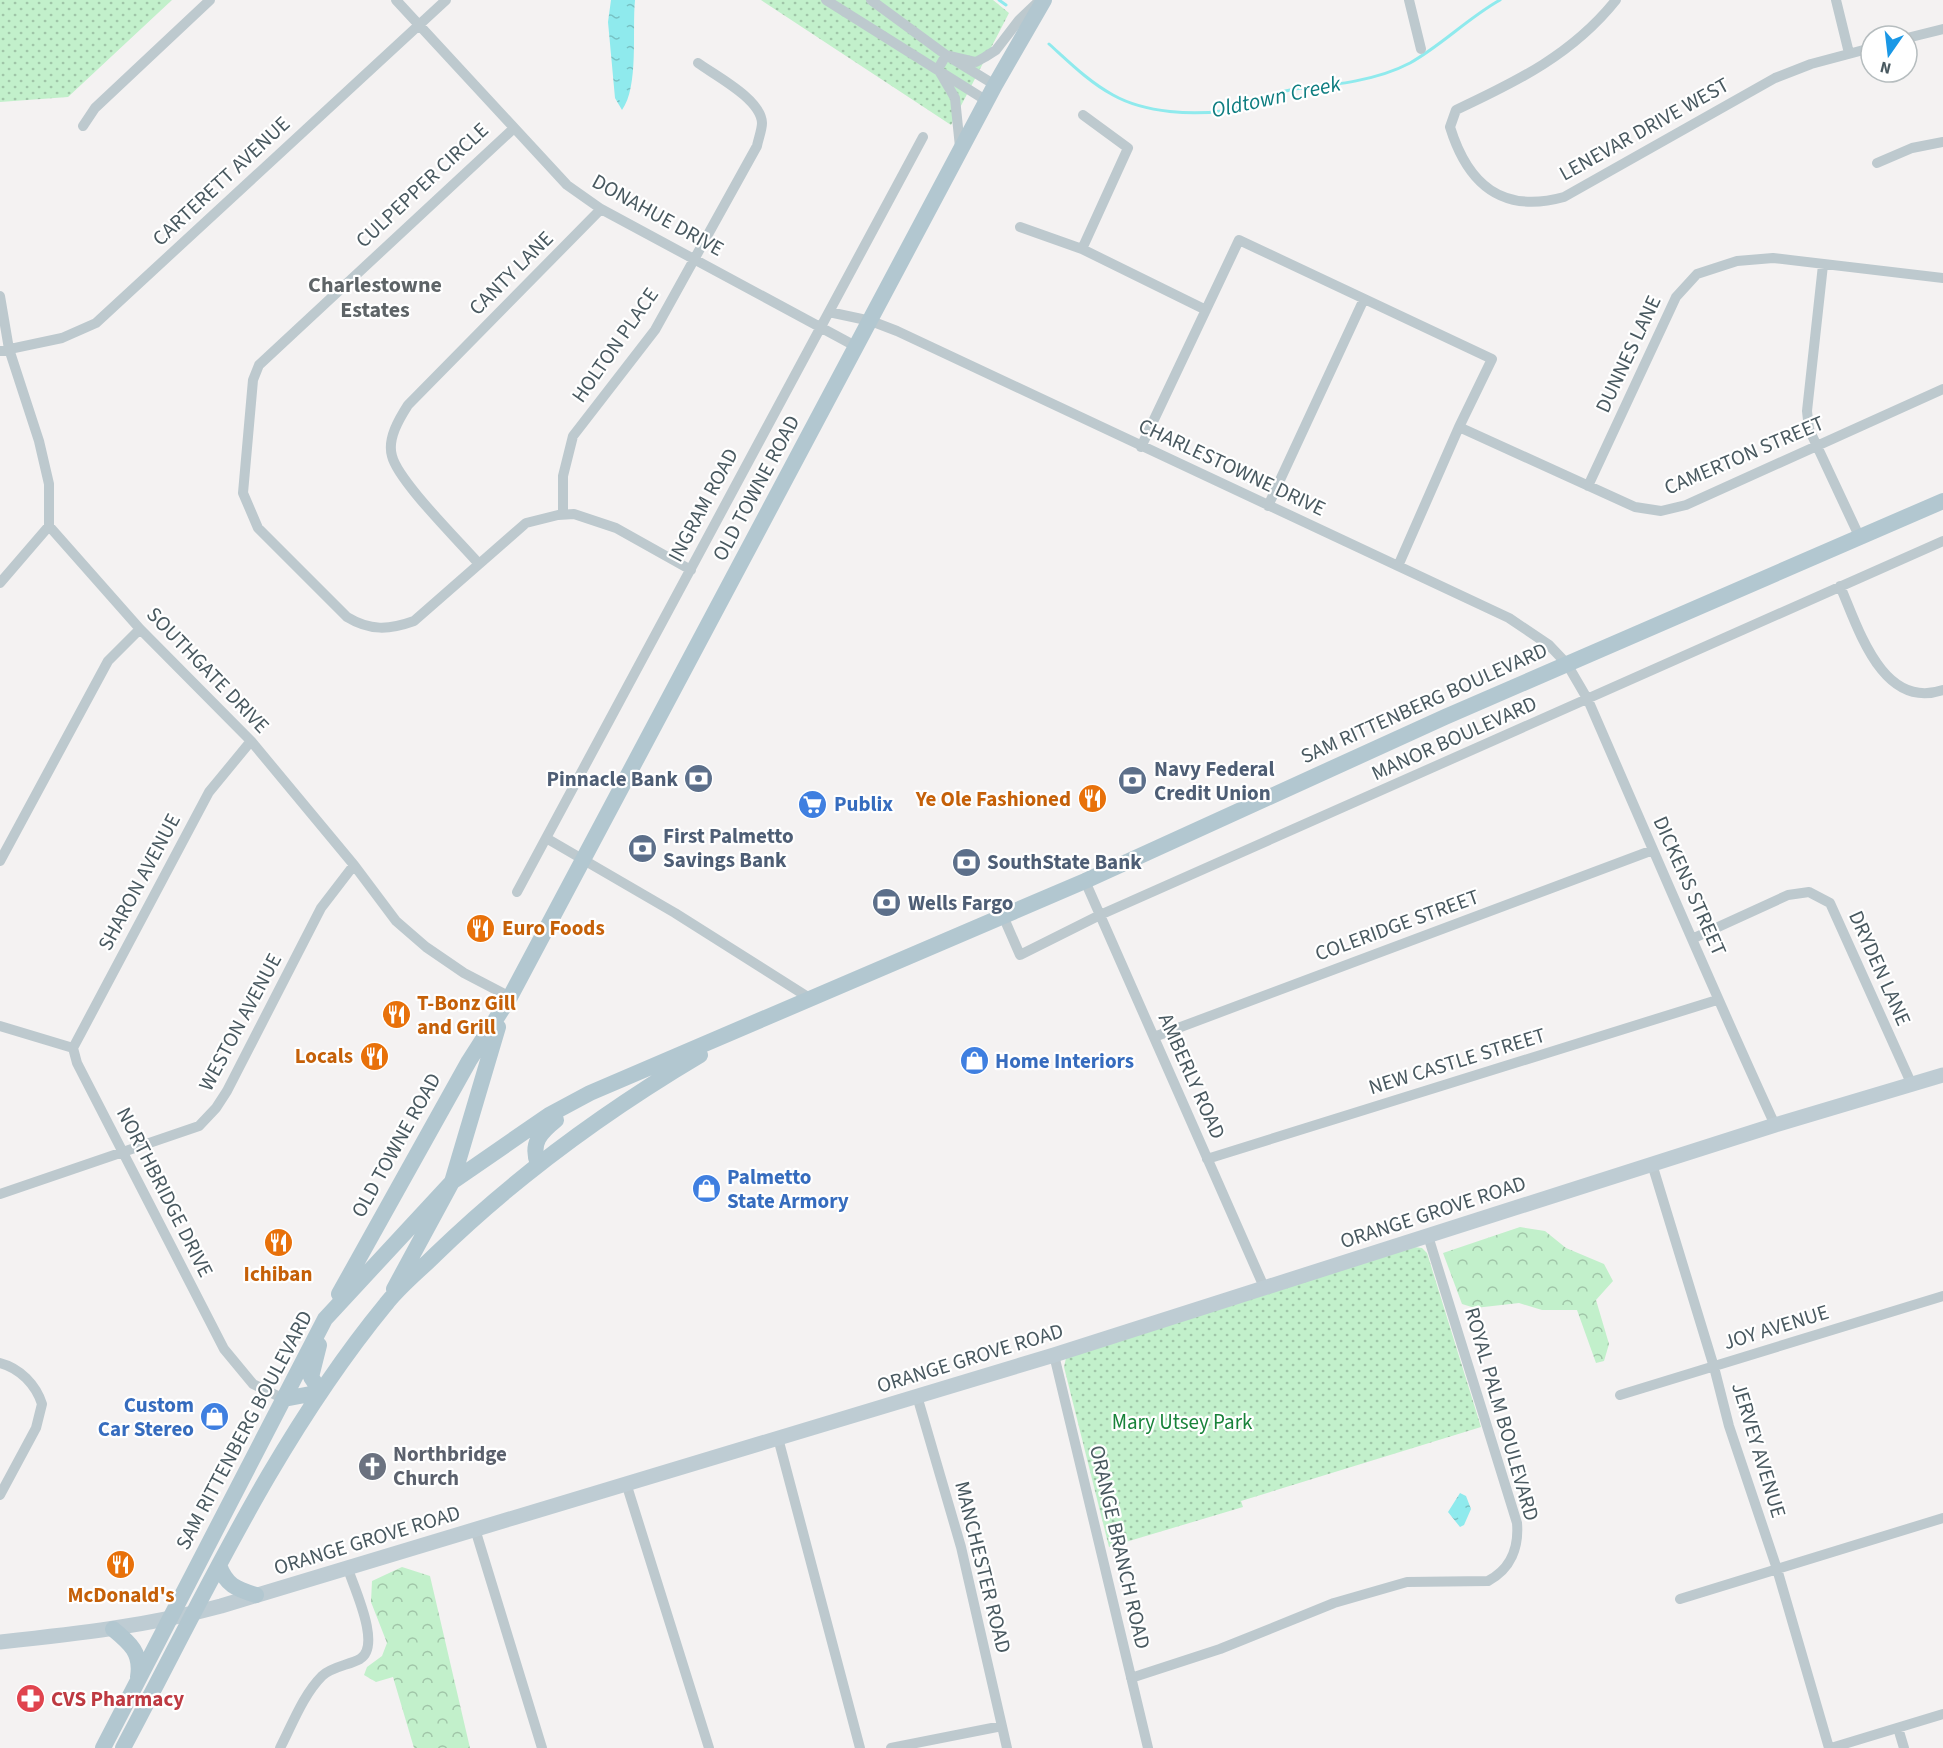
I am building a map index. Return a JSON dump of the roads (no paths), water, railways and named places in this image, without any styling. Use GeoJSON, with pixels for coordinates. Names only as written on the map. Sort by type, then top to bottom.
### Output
{"type":"FeatureCollection","features":[{"type":"Feature","properties":{"kind":"main road","name":"OLD TOWNE ROAD"},"geometry":{"type":"LineString","coordinates":[[326,1319],[469,1061],[510,997],[1042,0]]}},
{"type":"Feature","properties":{"kind":"main road","name":"SAM RITTENBERG BOULEVARD"},"geometry":{"type":"LineString","coordinates":[[103,1748],[326,1319],[452,1182],[532,1126],[590,1093],[1085,881],[1567,663],[1943,501]]}},
{"type":"Feature","properties":{"kind":"main road","name":"OLD TOWNE ROAD"},"geometry":{"type":"LineString","coordinates":[[387,1303],[452,1182],[495,1035],[510,997]]}},
{"type":"Feature","properties":{"kind":"main road","name":"SAM RITTENBERG BOULEVARD"},"geometry":{"type":"LineString","coordinates":[[123,1748],[273,1466],[321,1392],[387,1303],[470,1221],[538,1164],[634,1096],[760,1020]]}},
{"type":"Feature","properties":{"kind":"main road"},"geometry":{"type":"LineString","coordinates":[[538,1164],[534,1148],[543,1130],[590,1093]]}},
{"type":"Feature","properties":{"kind":"main road"},"geometry":{"type":"LineString","coordinates":[[273,1466],[285,1425],[284,1399],[321,1392],[311,1377],[326,1319]]}},
{"type":"Feature","properties":{"kind":"main road"},"geometry":{"type":"LineString","coordinates":[[219,1565],[227,1582],[235,1589],[256,1595]]}},
{"type":"Feature","properties":{"kind":"main road"},"geometry":{"type":"LineString","coordinates":[[112,1629],[130,1643],[137,1653],[140,1664],[136,1684]]}},
{"type":"Feature","properties":{"kind":"street"},"geometry":{"type":"LineString","coordinates":[[83,126],[95,108],[210,0]]}},
{"type":"Feature","properties":{"kind":"street","name":"DONAHUE DRIVE"},"geometry":{"type":"LineString","coordinates":[[396,0],[567,185],[601,209],[856,347]]}},
{"type":"Feature","properties":{"kind":"street","name":"CARTERETT AVENUE"},"geometry":{"type":"LineString","coordinates":[[4,350],[62,338],[96,322],[446,0]]}},
{"type":"Feature","properties":{"kind":"street"},"geometry":{"type":"LineString","coordinates":[[826,0],[987,101]]}},
{"type":"Feature","properties":{"kind":"street"},"geometry":{"type":"LineString","coordinates":[[871,0],[946,56],[995,85]]}},
{"type":"Feature","properties":{"kind":"street"},"geometry":{"type":"LineString","coordinates":[[946,56],[976,62],[985,57],[996,50],[1019,20],[1042,0]]}},
{"type":"Feature","properties":{"kind":"street"},"geometry":{"type":"LineString","coordinates":[[1408,0],[1421,49]]}},
{"type":"Feature","properties":{"kind":"street","name":"LENEVAR DRIVE WEST"},"geometry":{"type":"LineString","coordinates":[[1616,0],[1575,44],[1543,67],[1456,110],[1450,127],[1468,170],[1482,185],[1501,197],[1527,202],[1545,202],[1564,197],[1775,78],[1811,64],[1859,51]]}},
{"type":"Feature","properties":{"kind":"street"},"geometry":{"type":"LineString","coordinates":[[1836,0],[1849,53]]}},
{"type":"Feature","properties":{"kind":"street"},"geometry":{"type":"LineString","coordinates":[[1919,35],[1943,29]]}},
{"type":"Feature","properties":{"kind":"street"},"geometry":{"type":"LineString","coordinates":[[938,69],[946,56]]}},
{"type":"Feature","properties":{"kind":"street","name":"HOLTON PLACE"},"geometry":{"type":"LineString","coordinates":[[563,514],[563,476],[573,436],[655,330],[757,147],[762,123],[757,108],[744,95],[698,63]]}},
{"type":"Feature","properties":{"kind":"street"},"geometry":{"type":"LineString","coordinates":[[938,69],[955,98],[960,153]]}},
{"type":"Feature","properties":{"kind":"street"},"geometry":{"type":"LineString","coordinates":[[1082,249],[1128,148],[1083,115]]}},
{"type":"Feature","properties":{"kind":"street","name":"CULPEPPER CIRCLE"},"geometry":{"type":"LineString","coordinates":[[513,128],[259,365],[253,380],[243,493],[258,528],[347,617],[359,624],[375,628],[394,628],[414,621],[526,523],[563,514],[591,518],[616,528],[691,570]]}},
{"type":"Feature","properties":{"kind":"street","name":"INGRAM ROAD"},"geometry":{"type":"LineString","coordinates":[[517,892],[923,137]]}},
{"type":"Feature","properties":{"kind":"street"},"geometry":{"type":"LineString","coordinates":[[1877,163],[1912,147],[1943,142]]}},
{"type":"Feature","properties":{"kind":"street","name":"CANTY LANE"},"geometry":{"type":"LineString","coordinates":[[479,564],[403,477],[392,456],[394,433],[408,405],[601,209]]}},
{"type":"Feature","properties":{"kind":"street"},"geometry":{"type":"LineString","coordinates":[[1020,227],[1082,249],[1206,310]]}},
{"type":"Feature","properties":{"kind":"street"},"geometry":{"type":"LineString","coordinates":[[1141,447],[1239,240],[1492,359],[1459,427],[1398,566]]}},
{"type":"Feature","properties":{"kind":"street","name":"DUNNES LANE"},"geometry":{"type":"LineString","coordinates":[[1588,486],[1676,297],[1697,274],[1737,261],[1773,258],[1943,279]]}},
{"type":"Feature","properties":{"kind":"street"},"geometry":{"type":"LineString","coordinates":[[1823,265],[1807,411],[1809,429],[1860,538]]}},
{"type":"Feature","properties":{"kind":"street"},"geometry":{"type":"LineString","coordinates":[[0,296],[4,350],[39,441],[46,473],[49,526],[0,583]]}},
{"type":"Feature","properties":{"kind":"street"},"geometry":{"type":"LineString","coordinates":[[1268,507],[1364,299]]}},
{"type":"Feature","properties":{"kind":"street","name":"CHARLESTOWNE DRIVE"},"geometry":{"type":"LineString","coordinates":[[829,312],[871,321],[908,336],[1268,507],[1509,618],[1549,645],[1567,663]]}},
{"type":"Feature","properties":{"kind":"street","name":"CAMERTON STREET"},"geometry":{"type":"LineString","coordinates":[[1459,427],[1635,507],[1661,511],[1686,505],[1943,388]]}},
{"type":"Feature","properties":{"kind":"street","name":"SOUTHGATE DRIVE"},"geometry":{"type":"LineString","coordinates":[[49,526],[140,629],[250,741],[354,865],[396,921],[426,947],[464,973],[510,997]]}},
{"type":"Feature","properties":{"kind":"street","name":"MANOR BOULEVARD"},"geometry":{"type":"LineString","coordinates":[[1003,915],[1020,955],[1100,915],[1943,541]]}},
{"type":"Feature","properties":{"kind":"street"},"geometry":{"type":"LineString","coordinates":[[1840,586],[1870,655],[1882,670],[1896,684],[1918,692],[1943,690]]}},
{"type":"Feature","properties":{"kind":"street"},"geometry":{"type":"LineString","coordinates":[[0,861],[108,661],[140,629]]}},
{"type":"Feature","properties":{"kind":"street","name":"DICKENS STREET"},"geometry":{"type":"LineString","coordinates":[[1567,663],[1588,700],[1694,938],[1717,1000],[1775,1125]]}},
{"type":"Feature","properties":{"kind":"street","name":"SHARON AVENUE"},"geometry":{"type":"LineString","coordinates":[[73,1048],[209,792],[250,741]]}},
{"type":"Feature","properties":{"kind":"street"},"geometry":{"type":"LineString","coordinates":[[546,838],[811,999]]}},
{"type":"Feature","properties":{"kind":"street","name":"COLERIDGE STREET"},"geometry":{"type":"LineString","coordinates":[[1154,1037],[1653,850]]}},
{"type":"Feature","properties":{"kind":"street","name":"WESTON AVENUE"},"geometry":{"type":"LineString","coordinates":[[0,1194],[199,1126],[216,1108],[321,908],[354,865]]}},
{"type":"Feature","properties":{"kind":"street","name":"AMBERLY ROAD"},"geometry":{"type":"LineString","coordinates":[[1085,881],[1263,1287]]}},
{"type":"Feature","properties":{"kind":"street","name":"DRYDEN LANE"},"geometry":{"type":"LineString","coordinates":[[1694,938],[1788,896],[1809,892],[1830,903],[1911,1085]]}},
{"type":"Feature","properties":{"kind":"street","name":"NEW CASTLE STREET"},"geometry":{"type":"LineString","coordinates":[[1207,1159],[1717,1000]]}},
{"type":"Feature","properties":{"kind":"street"},"geometry":{"type":"LineString","coordinates":[[0,1026],[73,1048]]}},
{"type":"Feature","properties":{"kind":"street","name":"NORTHBRIDGE DRIVE"},"geometry":{"type":"LineString","coordinates":[[73,1048],[77,1063],[224,1349],[253,1384],[284,1399]]}},
{"type":"Feature","properties":{"kind":"street","name":"ORANGE GROVE ROAD"},"geometry":{"type":"LineString","coordinates":[[0,1642],[169,1621],[348,1569],[1054,1355],[1775,1125],[1943,1076]]}},
{"type":"Feature","properties":{"kind":"street","name":"JERVEY AVENUE"},"geometry":{"type":"LineString","coordinates":[[1652,1164],[1714,1367],[1729,1426],[1777,1569],[1830,1748]]}},
{"type":"Feature","properties":{"kind":"street","name":"ROYAL PALM BOULEVARD"},"geometry":{"type":"LineString","coordinates":[[1131,1678],[1220,1650],[1334,1603],[1407,1582],[1488,1581],[1498,1576],[1508,1564],[1515,1551],[1517,1523],[1428,1236]]}},
{"type":"Feature","properties":{"kind":"street","name":"JOY AVENUE"},"geometry":{"type":"LineString","coordinates":[[1620,1395],[1943,1296]]}},
{"type":"Feature","properties":{"kind":"street","name":"ORANGE BRANCH ROAD"},"geometry":{"type":"LineString","coordinates":[[1054,1355],[1148,1748]]}},
{"type":"Feature","properties":{"kind":"street"},"geometry":{"type":"LineString","coordinates":[[0,1363],[14,1368],[28,1379],[42,1404],[36,1428],[0,1495]]}},
{"type":"Feature","properties":{"kind":"street","name":"MANCHESTER ROAD"},"geometry":{"type":"LineString","coordinates":[[917,1396],[961,1547],[1007,1748]]}},
{"type":"Feature","properties":{"kind":"street"},"geometry":{"type":"LineString","coordinates":[[778,1438],[860,1748]]}},
{"type":"Feature","properties":{"kind":"street"},"geometry":{"type":"LineString","coordinates":[[626,1483],[709,1748]]}},
{"type":"Feature","properties":{"kind":"street"},"geometry":{"type":"LineString","coordinates":[[1680,1599],[1943,1518]]}},
{"type":"Feature","properties":{"kind":"street"},"geometry":{"type":"LineString","coordinates":[[475,1529],[542,1748]]}},
{"type":"Feature","properties":{"kind":"street"},"geometry":{"type":"LineString","coordinates":[[279,1748],[305,1700],[323,1675],[362,1658],[369,1648],[369,1632],[348,1569]]}},
{"type":"Feature","properties":{"kind":"street"},"geometry":{"type":"LineString","coordinates":[[1830,1748],[1943,1714]]}},
{"type":"Feature","properties":{"kind":"street"},"geometry":{"type":"LineString","coordinates":[[891,1748],[1002,1726]]}},
{"type":"Feature","properties":{"kind":"street"},"geometry":{"type":"LineString","coordinates":[[1898,1728],[1904,1748]]}},
{"type":"Feature","properties":{"kind":"water"},"geometry":{"type":"Polygon","coordinates":[[[611,0],[635,0],[633,73],[631,87],[622,110],[615,98],[608,22],[611,0]]]}},
{"type":"Feature","properties":{"kind":"water"},"geometry":{"type":"Polygon","coordinates":[[[1460,1493],[1466,1496],[1471,1509],[1464,1525],[1460,1527],[1448,1512],[1460,1493]]]}},
{"type":"Feature","properties":{"kind":"waterway","name":"Oldtown Creek"},"geometry":{"type":"LineString","coordinates":[[999,0],[1006,5]]}},
{"type":"Feature","properties":{"kind":"waterway","name":"Oldtown Creek"},"geometry":{"type":"LineString","coordinates":[[1049,44],[1096,84],[1126,101],[1170,112],[1215,112],[1237,108],[1278,93],[1354,81],[1397,69],[1422,56],[1500,0]]}},
{"type":"Feature","properties":{"kind":"place","name":"Pinnacle Bank"},"geometry":{"type":"Point","coordinates":[699,779]}},
{"type":"Feature","properties":{"kind":"place","name":"Navy Federal Credit Union"},"geometry":{"type":"Point","coordinates":[1133,781]}},
{"type":"Feature","properties":{"kind":"place","name":"Ye Ole Fashioned"},"geometry":{"type":"Point","coordinates":[1092,799]}},
{"type":"Feature","properties":{"kind":"place","name":"Publix"},"geometry":{"type":"Point","coordinates":[813,804]}},
{"type":"Feature","properties":{"kind":"place","name":"First Palmetto Savings Bank"},"geometry":{"type":"Point","coordinates":[642,848]}},
{"type":"Feature","properties":{"kind":"place","name":"SouthState Bank"},"geometry":{"type":"Point","coordinates":[966,862]}},
{"type":"Feature","properties":{"kind":"place","name":"Wells Fargo"},"geometry":{"type":"Point","coordinates":[887,903]}},
{"type":"Feature","properties":{"kind":"place","name":"Euro Foods"},"geometry":{"type":"Point","coordinates":[481,928]}},
{"type":"Feature","properties":{"kind":"place","name":"T-Bonz Gill and Grill"},"geometry":{"type":"Point","coordinates":[396,1015]}},
{"type":"Feature","properties":{"kind":"place","name":"Locals"},"geometry":{"type":"Point","coordinates":[374,1056]}},
{"type":"Feature","properties":{"kind":"place","name":"Home Interiors"},"geometry":{"type":"Point","coordinates":[974,1061]}},
{"type":"Feature","properties":{"kind":"place","name":"Palmetto State Armory"},"geometry":{"type":"Point","coordinates":[706,1189]}},
{"type":"Feature","properties":{"kind":"place","name":"Ichiban"},"geometry":{"type":"Point","coordinates":[278,1243]}},
{"type":"Feature","properties":{"kind":"place","name":"Custom Car Stereo"},"geometry":{"type":"Point","coordinates":[215,1417]}},
{"type":"Feature","properties":{"kind":"place","name":"Northbridge Church"},"geometry":{"type":"Point","coordinates":[372,1466]}},
{"type":"Feature","properties":{"kind":"place","name":"McDonald's"},"geometry":{"type":"Point","coordinates":[121,1564]}},
{"type":"Feature","properties":{"kind":"place","name":"CVS Pharmacy"},"geometry":{"type":"Point","coordinates":[30,1699]}},
{"type":"Feature","properties":{"kind":"district","name":"Charlestowne Estates"},"geometry":{"type":"Point","coordinates":[375,298]}},
{"type":"Feature","properties":{"kind":"park label","name":"Mary Utsey Park"},"geometry":{"type":"Point","coordinates":[1182,1422]}}]}
